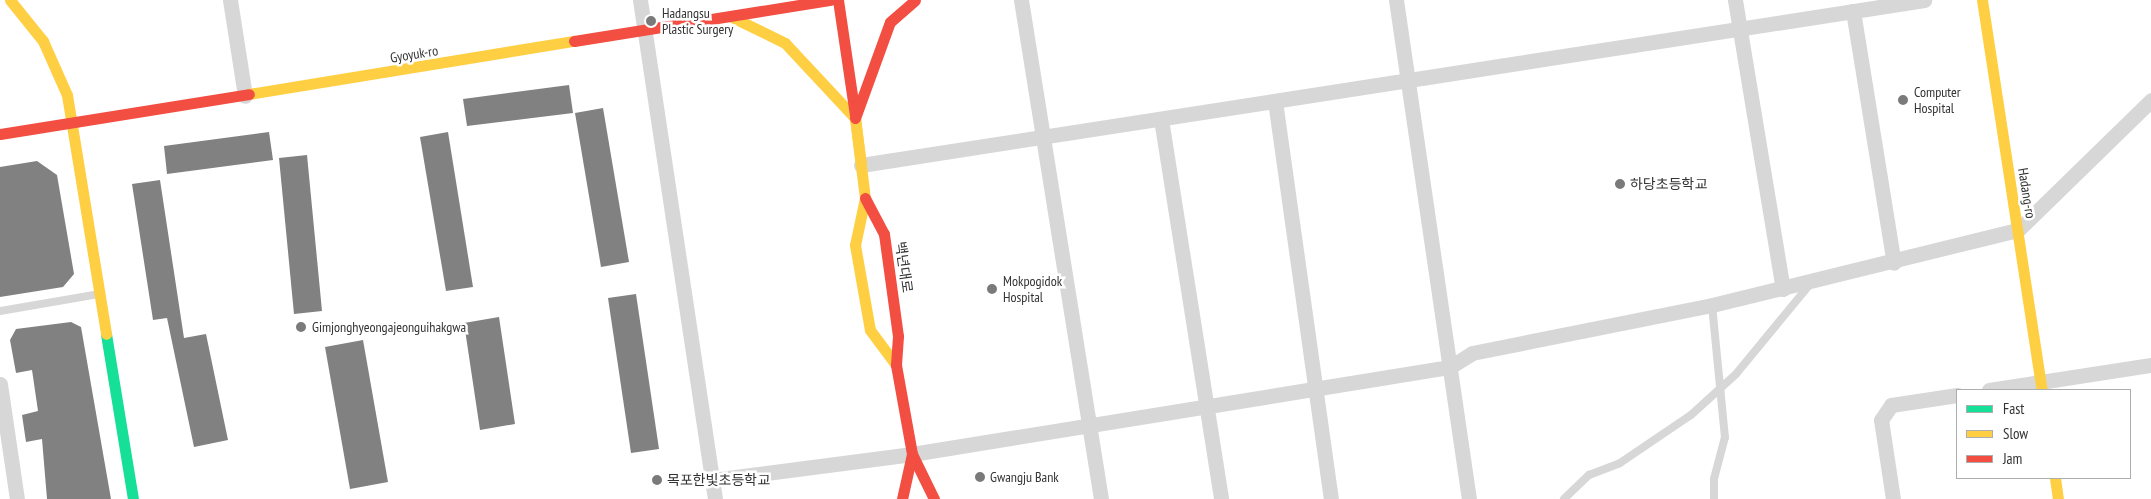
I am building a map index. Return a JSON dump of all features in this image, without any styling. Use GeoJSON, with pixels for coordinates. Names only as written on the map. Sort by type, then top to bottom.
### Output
{"type":"FeatureCollection","features":[{"type":"Feature","properties":{"kind":"street"},"geometry":{"type":"LineString","coordinates":[[10,0],[56,65],[72,123],[133,499]]}},
{"type":"Feature","properties":{"kind":"street"},"geometry":{"type":"LineString","coordinates":[[230,0],[245,96]]}},
{"type":"Feature","properties":{"kind":"street"},"geometry":{"type":"LineString","coordinates":[[640,0],[715,499]]}},
{"type":"Feature","properties":{"kind":"street"},"geometry":{"type":"LineString","coordinates":[[726,16],[748,0]]}},
{"type":"Feature","properties":{"kind":"street","name":"Gyoyuk-ro"},"geometry":{"type":"LineString","coordinates":[[0,134],[645,32],[726,16],[832,0]]}},
{"type":"Feature","properties":{"kind":"street","name":"백년대로"},"geometry":{"type":"LineString","coordinates":[[838,0],[865,198],[884,234],[898,336],[896,365]]}},
{"type":"Feature","properties":{"kind":"street"},"geometry":{"type":"LineString","coordinates":[[726,16],[747,21],[785,43],[855,118],[890,22],[915,0]]}},
{"type":"Feature","properties":{"kind":"street"},"geometry":{"type":"LineString","coordinates":[[1021,0],[1101,499]]}},
{"type":"Feature","properties":{"kind":"street"},"geometry":{"type":"LineString","coordinates":[[1396,0],[1469,499]]}},
{"type":"Feature","properties":{"kind":"street"},"geometry":{"type":"LineString","coordinates":[[1735,0],[1784,289]]}},
{"type":"Feature","properties":{"kind":"street"},"geometry":{"type":"LineString","coordinates":[[861,165],[1924,0]]}},
{"type":"Feature","properties":{"kind":"street","name":"Hadang-ro"},"geometry":{"type":"LineString","coordinates":[[1982,0],[2041,386]]}},
{"type":"Feature","properties":{"kind":"street"},"geometry":{"type":"LineString","coordinates":[[1853,11],[1894,263]]}},
{"type":"Feature","properties":{"kind":"street"},"geometry":{"type":"LineString","coordinates":[[712,480],[912,454],[1088,422],[1450,367],[1472,353],[1712,305],[1894,263],[2018,230],[2151,100]]}},
{"type":"Feature","properties":{"kind":"street"},"geometry":{"type":"LineString","coordinates":[[1275,101],[1331,499]]}},
{"type":"Feature","properties":{"kind":"street"},"geometry":{"type":"LineString","coordinates":[[1161,119],[1221,499]]}},
{"type":"Feature","properties":{"kind":"street"},"geometry":{"type":"LineString","coordinates":[[865,198],[856,245],[870,330],[896,365],[912,454],[934,499]]}},
{"type":"Feature","properties":{"kind":"street"},"geometry":{"type":"LineString","coordinates":[[2003,389],[2041,386],[2151,365]]}},
{"type":"Feature","properties":{"kind":"street"},"geometry":{"type":"LineString","coordinates":[[0,384],[18,499]]}},
{"type":"Feature","properties":{"kind":"street"},"geometry":{"type":"LineString","coordinates":[[1893,499],[1881,420],[1891,405],[1956,395]]}},
{"type":"Feature","properties":{"kind":"street"},"geometry":{"type":"LineString","coordinates":[[902,499],[912,454]]}},
{"type":"Feature","properties":{"kind":"street"},"geometry":{"type":"LineString","coordinates":[[2055,479],[2058,499]]}},
{"type":"Feature","properties":{"kind":"lane"},"geometry":{"type":"LineString","coordinates":[[1564,499],[1590,475],[1620,463],[1668,433],[1721,385],[1812,282]]}},
{"type":"Feature","properties":{"kind":"lane"},"geometry":{"type":"LineString","coordinates":[[0,311],[100,294]]}},
{"type":"Feature","properties":{"kind":"lane"},"geometry":{"type":"LineString","coordinates":[[1712,305],[1726,437],[1714,479],[1714,499]]}},
{"type":"Feature","properties":{"kind":"building"},"geometry":{"type":"Polygon","coordinates":[[[569,85],[573,113],[467,126],[463,99],[569,85]]]}},
{"type":"Feature","properties":{"kind":"building"},"geometry":{"type":"Polygon","coordinates":[[[603,108],[629,262],[601,267],[575,113],[603,108]]]}},
{"type":"Feature","properties":{"kind":"building"},"geometry":{"type":"Polygon","coordinates":[[[269,132],[273,160],[167,174],[164,146],[269,132]]]}},
{"type":"Feature","properties":{"kind":"building"},"geometry":{"type":"Polygon","coordinates":[[[448,132],[473,287],[446,291],[420,137],[448,132]]]}},
{"type":"Feature","properties":{"kind":"building"},"geometry":{"type":"Polygon","coordinates":[[[307,155],[322,311],[294,314],[279,158],[307,155]]]}},
{"type":"Feature","properties":{"kind":"building"},"geometry":{"type":"Polygon","coordinates":[[[37,161],[57,175],[74,274],[63,287],[0,297],[0,167],[37,161]]]}},
{"type":"Feature","properties":{"kind":"building"},"geometry":{"type":"Polygon","coordinates":[[[160,180],[184,338],[206,334],[228,440],[194,447],[167,318],[153,320],[132,184],[160,180]]]}},
{"type":"Feature","properties":{"kind":"building"},"geometry":{"type":"Polygon","coordinates":[[[636,294],[659,449],[631,453],[608,298],[636,294]]]}},
{"type":"Feature","properties":{"kind":"building"},"geometry":{"type":"Polygon","coordinates":[[[499,317],[515,424],[480,430],[464,323],[499,317]]]}},
{"type":"Feature","properties":{"kind":"building"},"geometry":{"type":"Polygon","coordinates":[[[71,322],[81,327],[111,499],[47,499],[42,439],[26,442],[22,415],[38,411],[32,370],[16,373],[10,340],[16,329],[71,322]]]}},
{"type":"Feature","properties":{"kind":"building"},"geometry":{"type":"Polygon","coordinates":[[[363,340],[388,482],[350,489],[325,347],[363,340]]]}},
{"type":"Feature","properties":{"kind":"traffic: fast"},"geometry":{"type":"LineString","coordinates":[[106,334],[133,499]]}},
{"type":"Feature","properties":{"kind":"traffic: slow"},"geometry":{"type":"LineString","coordinates":[[10,0],[43,41],[67,95],[106,334]]}},
{"type":"Feature","properties":{"kind":"traffic: slow"},"geometry":{"type":"LineString","coordinates":[[1982,0],[2042,389]]}},
{"type":"Feature","properties":{"kind":"traffic: slow"},"geometry":{"type":"LineString","coordinates":[[732,17],[785,43],[855,118]]}},
{"type":"Feature","properties":{"kind":"traffic: slow"},"geometry":{"type":"LineString","coordinates":[[249,94],[574,41]]}},
{"type":"Feature","properties":{"kind":"traffic: slow"},"geometry":{"type":"LineString","coordinates":[[861,165],[855,118],[865,198],[855,245],[870,330],[896,365]]}},
{"type":"Feature","properties":{"kind":"traffic: slow"},"geometry":{"type":"LineString","coordinates":[[2055,479],[2058,499]]}},
{"type":"Feature","properties":{"kind":"traffic: jam"},"geometry":{"type":"LineString","coordinates":[[574,41],[831,0]]}},
{"type":"Feature","properties":{"kind":"traffic: jam"},"geometry":{"type":"LineString","coordinates":[[838,0],[855,115]]}},
{"type":"Feature","properties":{"kind":"traffic: jam"},"geometry":{"type":"LineString","coordinates":[[855,118],[890,22],[915,0]]}},
{"type":"Feature","properties":{"kind":"traffic: jam"},"geometry":{"type":"LineString","coordinates":[[0,134],[249,94]]}},
{"type":"Feature","properties":{"kind":"traffic: jam"},"geometry":{"type":"LineString","coordinates":[[865,198],[884,234],[898,336],[896,365],[912,454],[934,499]]}},
{"type":"Feature","properties":{"kind":"traffic: jam"},"geometry":{"type":"LineString","coordinates":[[902,499],[912,454]]}},
{"type":"Feature","properties":{"kind":"place","name":"Hadangsu Plastic Surgery"},"geometry":{"type":"Point","coordinates":[651,21]}},
{"type":"Feature","properties":{"kind":"place","name":"Computer Hospital"},"geometry":{"type":"Point","coordinates":[1903,100]}},
{"type":"Feature","properties":{"kind":"place","name":"하당초등학교"},"geometry":{"type":"Point","coordinates":[1620,184]}},
{"type":"Feature","properties":{"kind":"place","name":"Mokpogidok Hospital"},"geometry":{"type":"Point","coordinates":[992,289]}},
{"type":"Feature","properties":{"kind":"place","name":"Gimjonghyeongajeonguihakgwa"},"geometry":{"type":"Point","coordinates":[301,327]}},
{"type":"Feature","properties":{"kind":"place","name":"Gwangju Bank"},"geometry":{"type":"Point","coordinates":[980,477]}},
{"type":"Feature","properties":{"kind":"place","name":"목포한빛초등학교"},"geometry":{"type":"Point","coordinates":[657,480]}}]}
